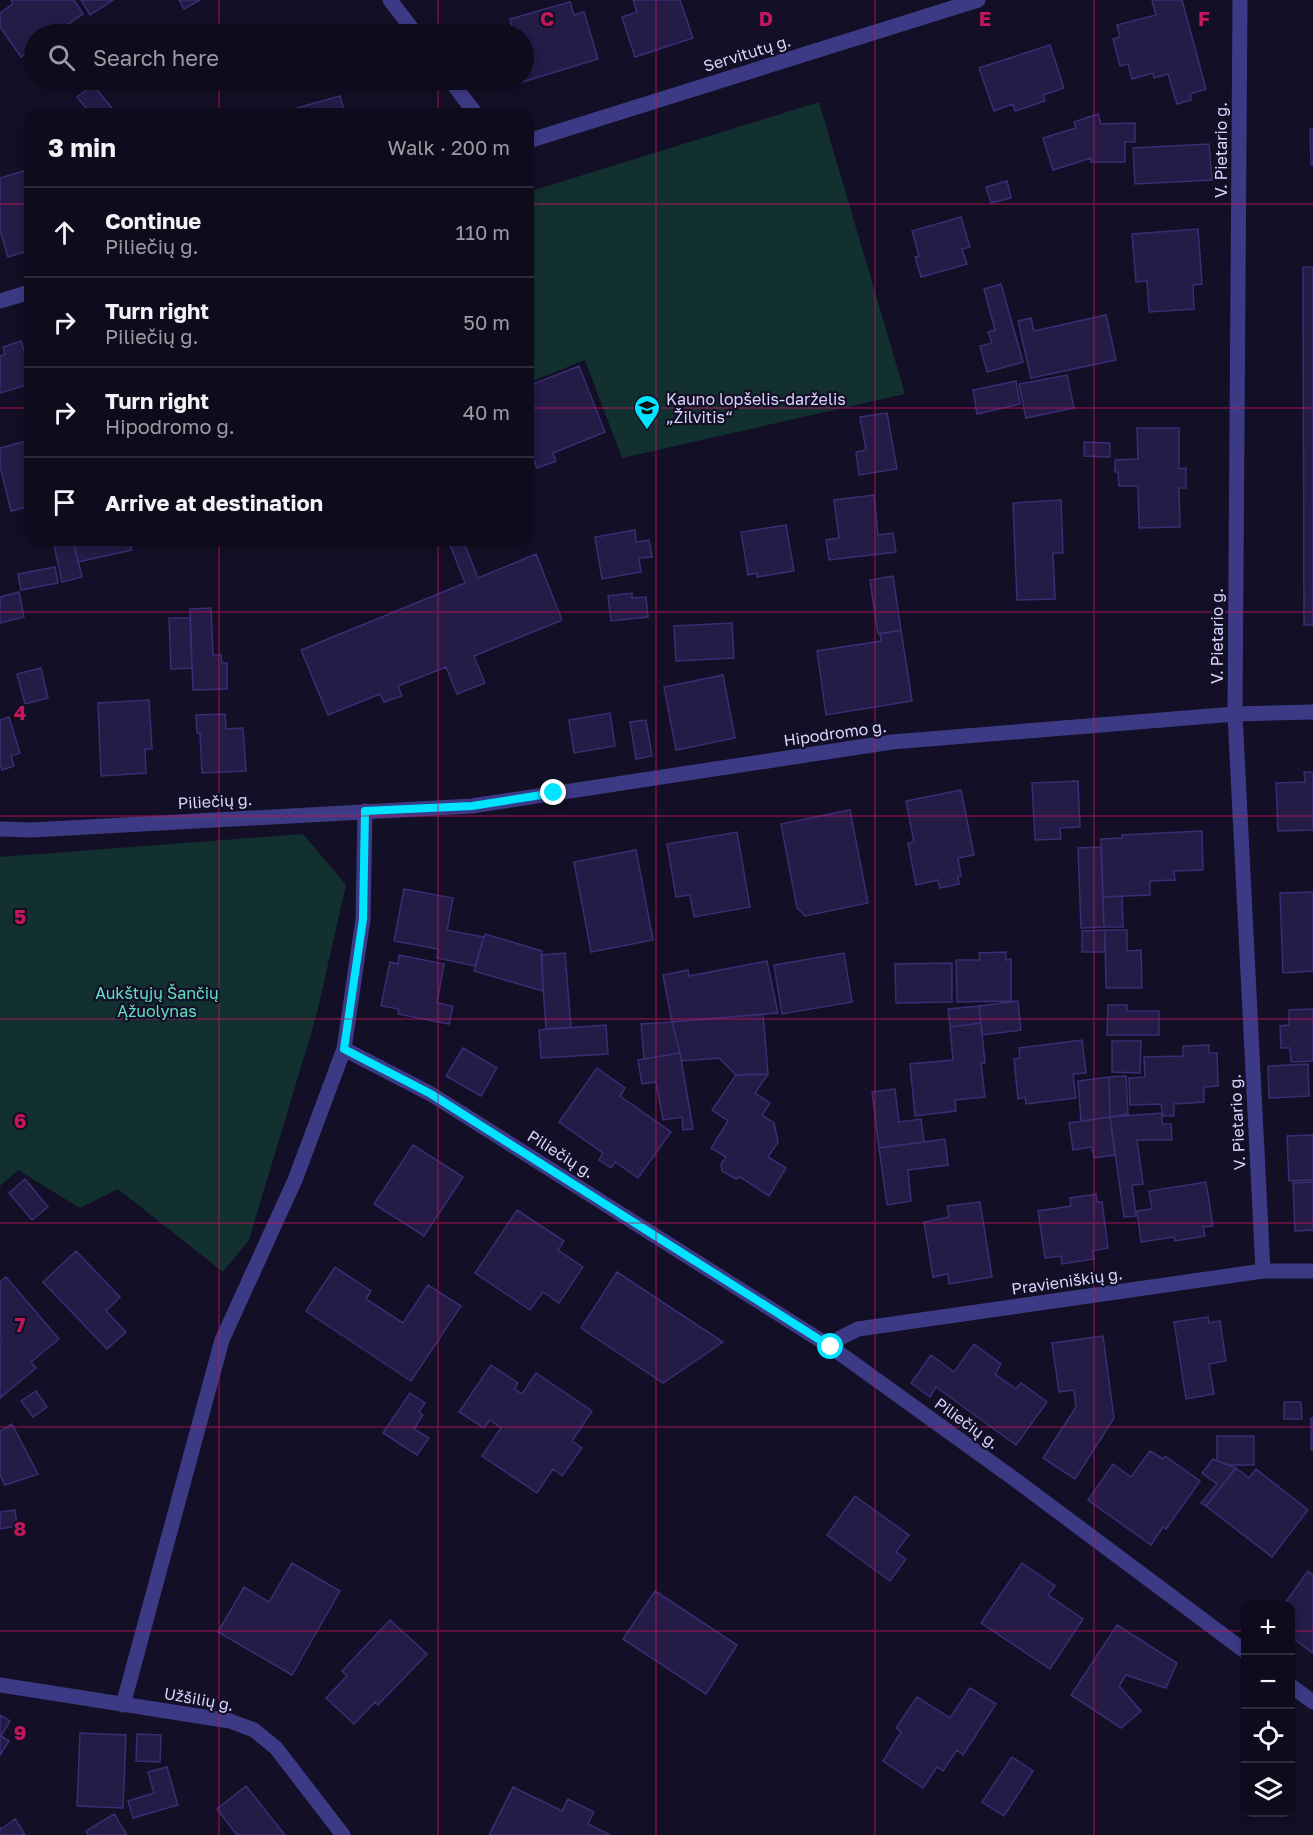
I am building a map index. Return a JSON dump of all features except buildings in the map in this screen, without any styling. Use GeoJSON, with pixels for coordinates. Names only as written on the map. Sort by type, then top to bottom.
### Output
{"type":"FeatureCollection","features":[{"type":"Feature","properties":{"kind":"street"},"geometry":{"type":"LineString","coordinates":[[390,0],[408,24]]}},
{"type":"Feature","properties":{"kind":"street","name":"Servitutų g."},"geometry":{"type":"LineString","coordinates":[[534,139],[978,0]]}},
{"type":"Feature","properties":{"kind":"street","name":"V. Pietario g."},"geometry":{"type":"LineString","coordinates":[[1240,0],[1235,714],[1263,1271]]}},
{"type":"Feature","properties":{"kind":"street"},"geometry":{"type":"LineString","coordinates":[[458,90],[471,108]]}},
{"type":"Feature","properties":{"kind":"street"},"geometry":{"type":"LineString","coordinates":[[0,301],[24,294]]}},
{"type":"Feature","properties":{"kind":"street","name":"Hipodromo g."},"geometry":{"type":"LineString","coordinates":[[365,811],[472,806],[892,742],[1235,714],[1313,712]]}},
{"type":"Feature","properties":{"kind":"street"},"geometry":{"type":"LineString","coordinates":[[123,1705],[222,1340],[295,1180],[344,1049],[363,919],[365,811]]}},
{"type":"Feature","properties":{"kind":"street","name":"Piliečių g."},"geometry":{"type":"LineString","coordinates":[[0,829],[32,830],[365,811]]}},
{"type":"Feature","properties":{"kind":"street","name":"Piliečių g."},"geometry":{"type":"LineString","coordinates":[[344,1049],[431,1094],[831,1347],[1017,1481],[1241,1649]]}},
{"type":"Feature","properties":{"kind":"street","name":"Pravieniškių g."},"geometry":{"type":"LineString","coordinates":[[831,1347],[840,1338],[858,1329],[1263,1271],[1313,1271]]}},
{"type":"Feature","properties":{"kind":"street","name":"Užšilių g."},"geometry":{"type":"LineString","coordinates":[[0,1685],[230,1721],[254,1730],[276,1748],[343,1835]]}},
{"type":"Feature","properties":{"kind":"street"},"geometry":{"type":"LineString","coordinates":[[1295,1689],[1313,1702]]}},
{"type":"Feature","properties":{"kind":"green space"},"geometry":{"type":"Polygon","coordinates":[[[819,102],[905,394],[622,458],[585,360],[534,381],[534,190],[819,102]]]}},
{"type":"Feature","properties":{"kind":"green space","name":"Aukštųjų Šančių Ąžuolynas"},"geometry":{"type":"Polygon","coordinates":[[[303,834],[346,885],[316,1017],[249,1240],[223,1272],[118,1189],[80,1208],[18,1170],[0,1186],[0,857],[303,834]]]}},
{"type":"Feature","properties":{"kind":"place","name":"Kauno lopšelis-darželis „Žilvitis“"},"geometry":{"type":"Point","coordinates":[647,431]}},
{"type":"Feature","properties":{"kind":"route"},"geometry":{"type":"LineString","coordinates":[[554,793],[472,806],[365,811],[363,919],[344,1049],[431,1094],[831,1347]]}}]}
